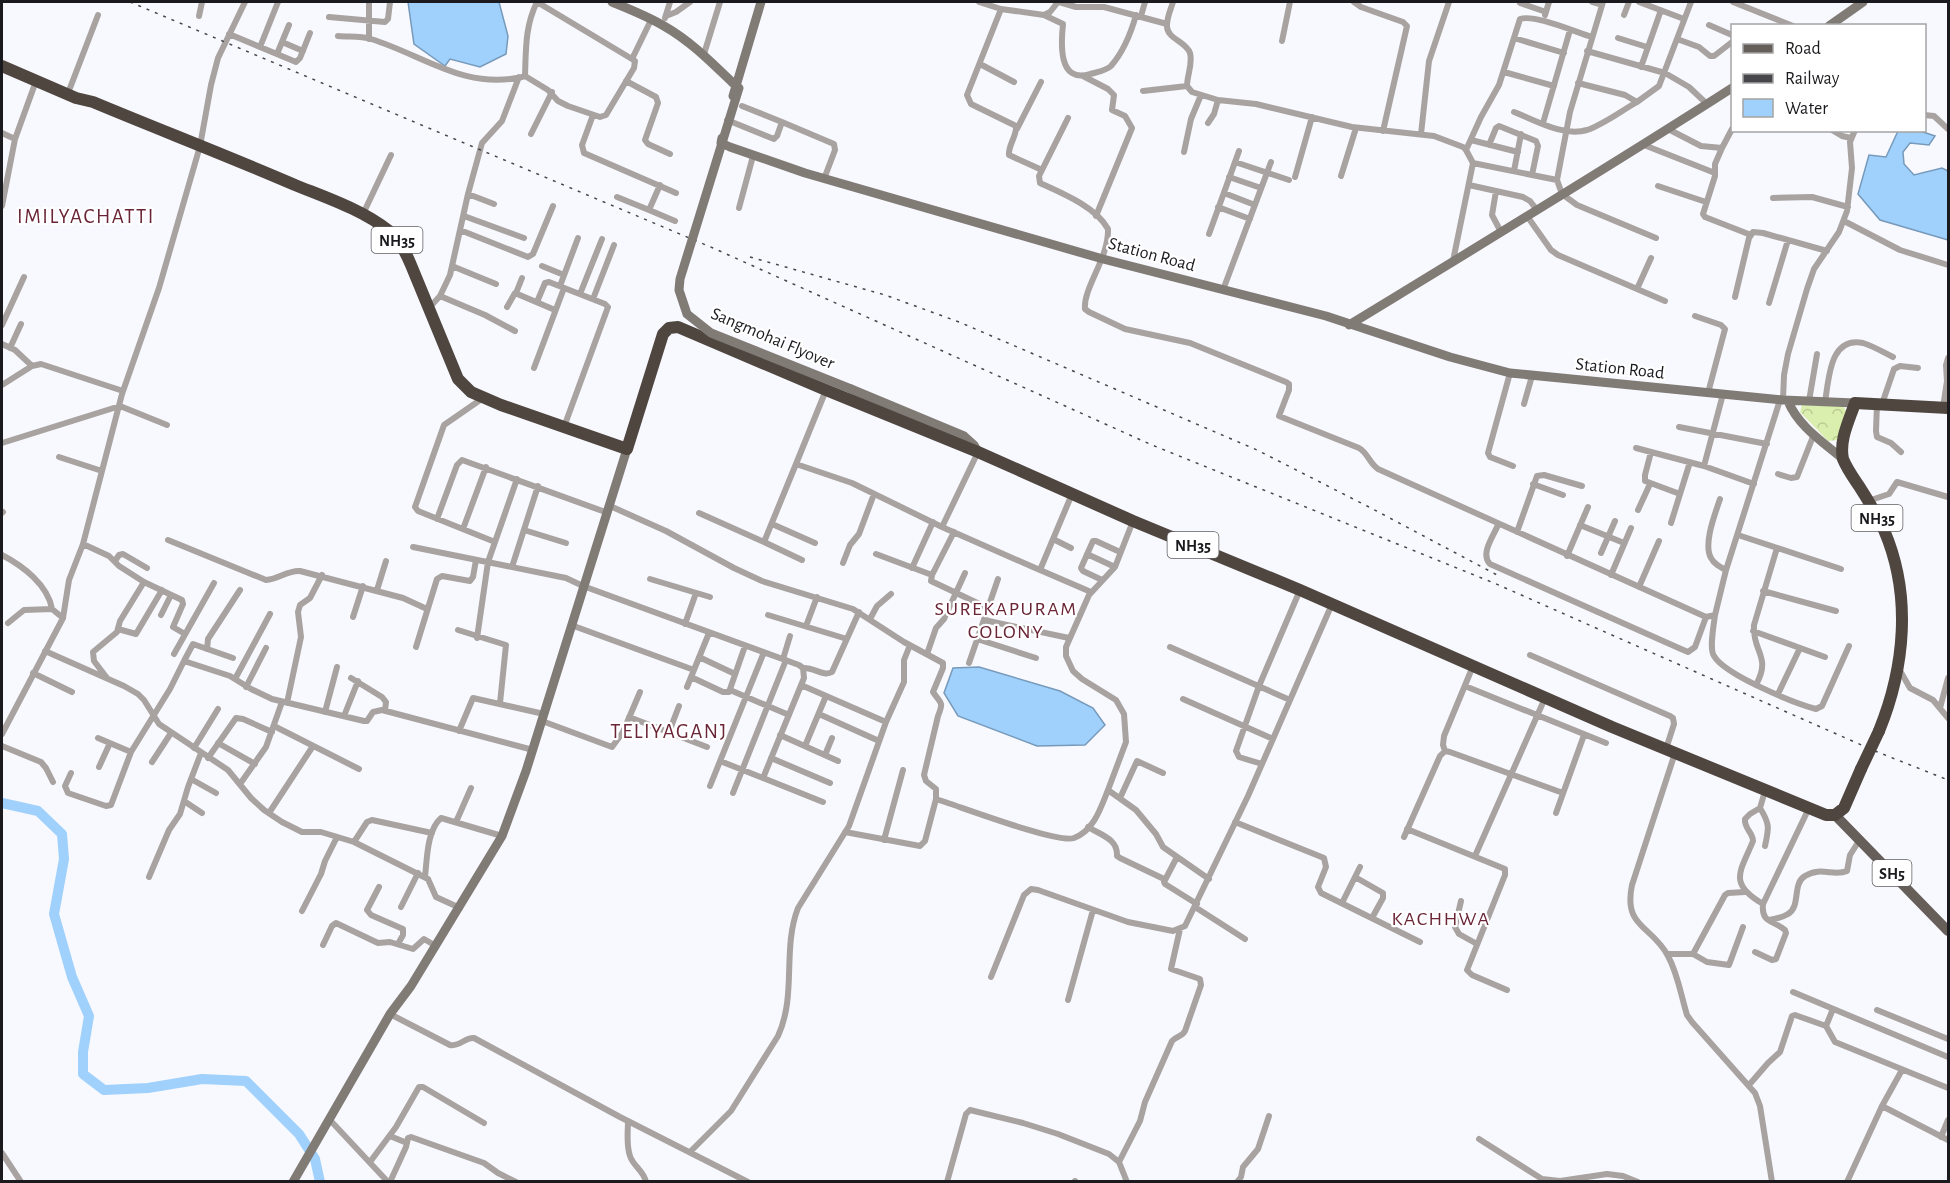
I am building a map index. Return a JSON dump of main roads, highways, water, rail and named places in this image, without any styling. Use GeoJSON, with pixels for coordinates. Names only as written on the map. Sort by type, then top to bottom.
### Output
{"type":"FeatureCollection","features":[{"type":"Feature","properties":{"kind":"highway","name":"NH35"},"geometry":{"type":"LineString","coordinates":[[2,59],[70,88],[93,102],[363,214],[392,234],[403,247],[458,379],[471,392],[484,398],[627,449],[663,334],[673,327],[683,329],[978,452],[1671,752],[1826,815],[1835,815],[1844,808],[1880,731],[1889,708],[1899,668],[1902,636],[1900,587],[1895,563],[1884,532],[1868,501],[1846,468],[1841,451],[1843,439],[1855,403],[1946,408]]}},
{"type":"Feature","properties":{"kind":"highway","name":"NH35"},"geometry":{"type":"LineString","coordinates":[[2,66],[76,98],[93,102]]}},
{"type":"Feature","properties":{"kind":"main road","name":"SH5"},"geometry":{"type":"LineString","coordinates":[[1835,815],[1948,931]]}},
{"type":"Feature","properties":{"kind":"water"},"geometry":{"type":"Polygon","coordinates":[[[408,2],[499,2],[508,36],[506,54],[480,67],[450,59],[445,66],[414,44],[408,2]]]}},
{"type":"Feature","properties":{"kind":"water"},"geometry":{"type":"Polygon","coordinates":[[[1898,132],[1923,132],[1935,136],[1929,145],[1910,143],[1903,152],[1904,164],[1914,175],[1942,168],[1948,171],[1948,240],[1880,220],[1858,194],[1869,155],[1886,157],[1898,132]]]}},
{"type":"Feature","properties":{"kind":"water"},"geometry":{"type":"Polygon","coordinates":[[[979,667],[1060,691],[1093,708],[1105,725],[1085,745],[1037,746],[958,716],[944,693],[953,668],[979,667]]]}},
{"type":"Feature","properties":{"kind":"waterway"},"geometry":{"type":"LineString","coordinates":[[2,803],[38,811],[62,834],[64,859],[54,914],[72,977],[89,1016],[83,1052],[83,1074],[104,1090],[148,1088],[202,1079],[246,1081],[299,1134],[315,1159],[320,1182]]}},
{"type":"Feature","properties":{"kind":"railway"},"geometry":{"type":"LineString","coordinates":[[130,2],[713,248],[1152,445],[1494,583],[1875,751],[1948,780]]}},
{"type":"Feature","properties":{"kind":"railway"},"geometry":{"type":"LineString","coordinates":[[750,257],[885,295],[959,322],[1257,450],[1499,576]]}},
{"type":"Feature","properties":{"kind":"district","name":"IMILYACHATTI"},"geometry":{"type":"Point","coordinates":[86,216]}},
{"type":"Feature","properties":{"kind":"district","name":"SUREKAPURAM COLONY"},"geometry":{"type":"Point","coordinates":[1006,620]}},
{"type":"Feature","properties":{"kind":"district","name":"TELIYAGANJ"},"geometry":{"type":"Point","coordinates":[669,731]}},
{"type":"Feature","properties":{"kind":"district","name":"KACHHWA"},"geometry":{"type":"Point","coordinates":[1441,918]}}]}
